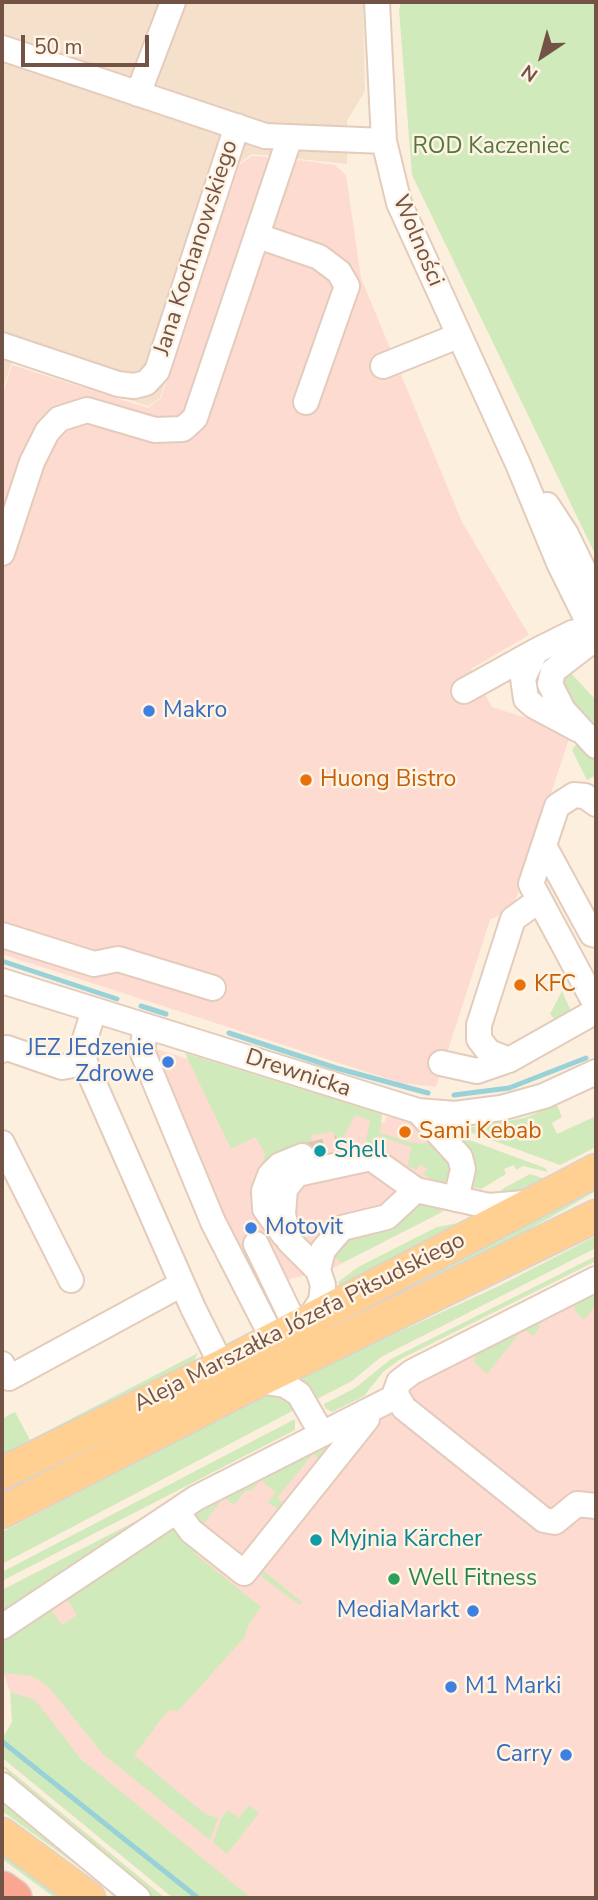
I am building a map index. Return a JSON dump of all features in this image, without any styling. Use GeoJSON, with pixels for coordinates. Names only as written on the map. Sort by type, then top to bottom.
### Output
{"type":"FeatureCollection","features":[{"type":"Feature","properties":{"kind":"highway"},"geometry":{"type":"LineString","coordinates":[[2,1890],[13,1898]]}},
{"type":"Feature","properties":{"kind":"main road","name":"Aleja Marszałka Józefa Piłsudskiego"},"geometry":{"type":"LineString","coordinates":[[2,1473],[222,1366],[596,1170]]}},
{"type":"Feature","properties":{"kind":"main road","name":"Aleja Marszałka Józefa Piłsudskiego"},"geometry":{"type":"LineString","coordinates":[[2,1512],[258,1381],[596,1216]]}},
{"type":"Feature","properties":{"kind":"main road"},"geometry":{"type":"LineString","coordinates":[[2,1835],[89,1898]]}},
{"type":"Feature","properties":{"kind":"street"},"geometry":{"type":"LineString","coordinates":[[138,94],[173,2]]}},
{"type":"Feature","properties":{"kind":"street","name":"Wolności"},"geometry":{"type":"LineString","coordinates":[[377,2],[384,141],[399,203],[518,464],[559,563],[595,632]]}},
{"type":"Feature","properties":{"kind":"street"},"geometry":{"type":"LineString","coordinates":[[2,48],[265,136],[384,141]]}},
{"type":"Feature","properties":{"kind":"street","name":"Jana Kochanowskiego"},"geometry":{"type":"LineString","coordinates":[[2,345],[118,384],[134,386],[146,383],[157,371],[237,126]]}},
{"type":"Feature","properties":{"kind":"street"},"geometry":{"type":"LineString","coordinates":[[2,553],[32,463],[47,432],[59,419],[87,410],[155,430],[183,429],[195,418],[290,138]]}},
{"type":"Feature","properties":{"kind":"street"},"geometry":{"type":"LineString","coordinates":[[258,236],[319,257],[339,272],[346,286],[306,402]]}},
{"type":"Feature","properties":{"kind":"street"},"geometry":{"type":"LineString","coordinates":[[383,366],[458,336]]}},
{"type":"Feature","properties":{"kind":"street","name":"Wolności"},"geometry":{"type":"LineString","coordinates":[[518,464],[566,534],[596,596]]}},
{"type":"Feature","properties":{"kind":"street"},"geometry":{"type":"LineString","coordinates":[[471,687],[537,651],[595,632]]}},
{"type":"Feature","properties":{"kind":"street"},"geometry":{"type":"LineString","coordinates":[[588,738],[557,702],[551,679],[561,663],[595,632]]}},
{"type":"Feature","properties":{"kind":"street"},"geometry":{"type":"LineString","coordinates":[[537,651],[523,678],[526,699],[588,738]]}},
{"type":"Feature","properties":{"kind":"street"},"geometry":{"type":"LineString","coordinates":[[596,804],[585,796],[565,799],[557,806],[531,884],[596,1005]]}},
{"type":"Feature","properties":{"kind":"street"},"geometry":{"type":"LineString","coordinates":[[544,846],[595,937],[565,950]]}},
{"type":"Feature","properties":{"kind":"street"},"geometry":{"type":"LineString","coordinates":[[509,1060],[489,1052],[479,1039],[479,1025],[513,919],[538,901]]}},
{"type":"Feature","properties":{"kind":"street"},"geometry":{"type":"LineString","coordinates":[[2,935],[94,964],[118,960],[213,988]]}},
{"type":"Feature","properties":{"kind":"street","name":"Drewnicka"},"geometry":{"type":"LineString","coordinates":[[2,981],[418,1111],[455,1114],[502,1108],[544,1096],[596,1072]]}},
{"type":"Feature","properties":{"kind":"street"},"geometry":{"type":"LineString","coordinates":[[94,1010],[84,1042],[85,1063],[182,1284],[222,1366]]}},
{"type":"Feature","properties":{"kind":"street"},"geometry":{"type":"LineString","coordinates":[[441,1063],[477,1071],[509,1060],[596,1012]]}},
{"type":"Feature","properties":{"kind":"street"},"geometry":{"type":"LineString","coordinates":[[146,1026],[142,1051],[212,1222],[292,1329]]}},
{"type":"Feature","properties":{"kind":"street"},"geometry":{"type":"LineString","coordinates":[[2,1050],[7,1048],[62,1067],[85,1063]]}},
{"type":"Feature","properties":{"kind":"street"},"geometry":{"type":"LineString","coordinates":[[418,1111],[460,1157],[463,1169],[456,1199]]}},
{"type":"Feature","properties":{"kind":"street"},"geometry":{"type":"LineString","coordinates":[[2,1143],[71,1280]]}},
{"type":"Feature","properties":{"kind":"street"},"geometry":{"type":"LineString","coordinates":[[339,1147],[361,1144],[371,1158],[416,1190],[489,1206],[536,1201]]}},
{"type":"Feature","properties":{"kind":"street"},"geometry":{"type":"LineString","coordinates":[[292,1329],[321,1301],[323,1285],[318,1270],[289,1241],[265,1209],[264,1191],[270,1175],[280,1165],[302,1156]]}},
{"type":"Feature","properties":{"kind":"street"},"geometry":{"type":"LineString","coordinates":[[289,1241],[283,1214],[285,1189],[298,1174],[371,1158]]}},
{"type":"Feature","properties":{"kind":"street"},"geometry":{"type":"LineString","coordinates":[[318,1270],[323,1250],[342,1228],[387,1217],[416,1190]]}},
{"type":"Feature","properties":{"kind":"street"},"geometry":{"type":"LineString","coordinates":[[256,1244],[292,1329]]}},
{"type":"Feature","properties":{"kind":"street"},"geometry":{"type":"LineString","coordinates":[[596,1279],[404,1377],[397,1385],[395,1396],[404,1408],[544,1520],[555,1522],[577,1504],[596,1506]]}},
{"type":"Feature","properties":{"kind":"street"},"geometry":{"type":"LineString","coordinates":[[4,1374],[182,1284]]}},
{"type":"Feature","properties":{"kind":"street"},"geometry":{"type":"LineString","coordinates":[[258,1381],[285,1385],[299,1394],[322,1434]]}},
{"type":"Feature","properties":{"kind":"street"},"geometry":{"type":"LineString","coordinates":[[2,1627],[196,1498],[395,1396]]}},
{"type":"Feature","properties":{"kind":"street"},"geometry":{"type":"LineString","coordinates":[[177,1512],[191,1531],[244,1573],[367,1419],[365,1412]]}},
{"type":"Feature","properties":{"kind":"street"},"geometry":{"type":"LineString","coordinates":[[2,1785],[138,1898]]}},
{"type":"Feature","properties":{"kind":"shaded area"},"geometry":{"type":"Polygon","coordinates":[[[2,2],[363,2],[365,91],[347,121],[347,164],[252,154],[238,164],[160,398],[148,406],[12,362],[2,391],[2,2]]]}},
{"type":"Feature","properties":{"kind":"shaded area"},"geometry":{"type":"Polygon","coordinates":[[[252,156],[267,157],[273,163],[293,164],[299,160],[335,165],[346,175],[361,278],[462,522],[529,635],[471,669],[492,707],[536,721],[569,739],[513,907],[490,920],[436,1087],[401,1083],[2,954],[2,396],[12,365],[148,408],[161,398],[239,165],[252,156]]]}},
{"type":"Feature","properties":{"kind":"shaded area"},"geometry":{"type":"Polygon","coordinates":[[[157,1049],[384,1123],[387,1116],[426,1127],[491,1173],[467,1199],[331,1269],[286,1280],[277,1265],[235,1287],[133,1050],[157,1049]]]}},
{"type":"Feature","properties":{"kind":"shaded area","name":"M1 Marki"},"geometry":{"type":"Polygon","coordinates":[[[596,1270],[596,1898],[231,1898],[10,1692],[2,1669],[2,1619],[378,1393],[390,1377],[596,1270]]]}},
{"type":"Feature","properties":{"kind":"green space","name":"ROD Kaczeniec"},"geometry":{"type":"Polygon","coordinates":[[[401,2],[596,2],[596,556],[412,175],[399,10],[401,2]]]}},
{"type":"Feature","properties":{"kind":"green space"},"geometry":{"type":"Polygon","coordinates":[[[566,668],[596,700],[596,732],[567,705],[561,673],[566,668]]]}},
{"type":"Feature","properties":{"kind":"green space"},"geometry":{"type":"Polygon","coordinates":[[[578,742],[596,761],[596,775],[587,780],[572,750],[578,742]]]}},
{"type":"Feature","properties":{"kind":"green space"},"geometry":{"type":"Polygon","coordinates":[[[562,991],[571,1011],[556,1021],[550,1014],[562,991]]]}},
{"type":"Feature","properties":{"kind":"green space"},"geometry":{"type":"Polygon","coordinates":[[[185,1053],[382,1114],[380,1133],[413,1143],[442,1144],[448,1148],[454,1179],[444,1187],[423,1174],[427,1169],[420,1164],[416,1170],[408,1165],[411,1147],[378,1136],[374,1147],[370,1146],[366,1140],[370,1120],[355,1115],[342,1140],[331,1132],[311,1135],[312,1144],[301,1146],[256,1183],[265,1153],[255,1137],[231,1149],[185,1053]]]}},
{"type":"Feature","properties":{"kind":"green space"},"geometry":{"type":"Polygon","coordinates":[[[557,1105],[562,1117],[552,1123],[557,1134],[596,1116],[596,1147],[560,1165],[461,1129],[524,1118],[557,1105]]]}},
{"type":"Feature","properties":{"kind":"green space"},"geometry":{"type":"Polygon","coordinates":[[[456,1135],[545,1168],[548,1172],[523,1166],[516,1170],[514,1165],[504,1169],[506,1174],[481,1189],[471,1186],[456,1135]]]}},
{"type":"Feature","properties":{"kind":"green space"},"geometry":{"type":"Polygon","coordinates":[[[530,1174],[546,1179],[513,1195],[492,1199],[504,1188],[530,1174]]]}},
{"type":"Feature","properties":{"kind":"green space"},"geometry":{"type":"Polygon","coordinates":[[[596,1184],[596,1191],[511,1240],[2,1502],[2,1492],[596,1184]]]}},
{"type":"Feature","properties":{"kind":"green space"},"geometry":{"type":"Polygon","coordinates":[[[432,1205],[442,1212],[342,1263],[335,1258],[334,1250],[358,1231],[416,1206],[432,1205]]]}},
{"type":"Feature","properties":{"kind":"green space"},"geometry":{"type":"Polygon","coordinates":[[[458,1223],[459,1227],[341,1290],[338,1282],[358,1267],[437,1227],[458,1223]]]}},
{"type":"Feature","properties":{"kind":"green space"},"geometry":{"type":"Polygon","coordinates":[[[596,1236],[596,1248],[381,1357],[352,1381],[313,1401],[302,1380],[303,1376],[501,1285],[596,1236]]]}},
{"type":"Feature","properties":{"kind":"green space"},"geometry":{"type":"Polygon","coordinates":[[[596,1256],[596,1261],[399,1360],[383,1372],[364,1396],[332,1412],[325,1408],[324,1404],[355,1388],[391,1359],[596,1256]]]}},
{"type":"Feature","properties":{"kind":"green space"},"geometry":{"type":"Polygon","coordinates":[[[596,1289],[596,1305],[584,1320],[575,1311],[574,1304],[596,1289]]]}},
{"type":"Feature","properties":{"kind":"green space"},"geometry":{"type":"Polygon","coordinates":[[[535,1320],[540,1327],[533,1336],[523,1329],[487,1374],[475,1363],[475,1352],[535,1320]]]}},
{"type":"Feature","properties":{"kind":"green space"},"geometry":{"type":"Polygon","coordinates":[[[198,1353],[194,1361],[2,1457],[2,1420],[7,1416],[15,1412],[30,1440],[198,1353]]]}},
{"type":"Feature","properties":{"kind":"green space"},"geometry":{"type":"Polygon","coordinates":[[[277,1393],[298,1408],[2,1564],[2,1532],[261,1397],[277,1393]]]}},
{"type":"Feature","properties":{"kind":"green space"},"geometry":{"type":"Polygon","coordinates":[[[295,1419],[295,1430],[2,1581],[2,1572],[295,1419]]]}},
{"type":"Feature","properties":{"kind":"green space"},"geometry":{"type":"Polygon","coordinates":[[[339,1434],[324,1462],[313,1454],[277,1498],[286,1506],[281,1510],[268,1503],[276,1492],[260,1480],[253,1490],[245,1491],[234,1505],[224,1497],[204,1523],[212,1532],[195,1519],[196,1510],[339,1434]]]}},
{"type":"Feature","properties":{"kind":"green space"},"geometry":{"type":"Polygon","coordinates":[[[134,1522],[144,1525],[2,1619],[2,1590],[134,1522]]]}},
{"type":"Feature","properties":{"kind":"green space"},"geometry":{"type":"Polygon","coordinates":[[[169,1530],[177,1531],[196,1549],[195,1554],[261,1607],[250,1622],[244,1638],[178,1711],[168,1710],[134,1755],[205,1814],[218,1818],[210,1840],[103,1754],[48,1686],[32,1676],[4,1673],[2,1636],[169,1530]],[[67,1599],[51,1609],[62,1625],[77,1615],[67,1599]]]}},
{"type":"Feature","properties":{"kind":"green space"},"geometry":{"type":"Polygon","coordinates":[[[260,1568],[302,1602],[300,1605],[263,1578],[260,1568]]]}},
{"type":"Feature","properties":{"kind":"green space"},"geometry":{"type":"Polygon","coordinates":[[[10,1692],[35,1700],[81,1759],[251,1898],[173,1898],[6,1761],[2,1757],[2,1739],[12,1722],[10,1692]]]}},
{"type":"Feature","properties":{"kind":"green space"},"geometry":{"type":"Polygon","coordinates":[[[2,1764],[165,1898],[150,1898],[2,1767],[2,1764]]]}},
{"type":"Feature","properties":{"kind":"green space"},"geometry":{"type":"Polygon","coordinates":[[[2,1799],[122,1898],[2,1811],[2,1799]]]}},
{"type":"Feature","properties":{"kind":"green space"},"geometry":{"type":"Polygon","coordinates":[[[249,1805],[259,1813],[227,1854],[213,1842],[222,1817],[228,1810],[239,1818],[249,1805]]]}},
{"type":"Feature","properties":{"kind":"green space"},"geometry":{"type":"Polygon","coordinates":[[[2,1845],[74,1898],[55,1898],[2,1859],[2,1845]]]}},
{"type":"Feature","properties":{"kind":"waterway"},"geometry":{"type":"LineString","coordinates":[[2,961],[117,999]]}},
{"type":"Feature","properties":{"kind":"waterway"},"geometry":{"type":"LineString","coordinates":[[141,1006],[166,1014]]}},
{"type":"Feature","properties":{"kind":"waterway"},"geometry":{"type":"LineString","coordinates":[[229,1033],[336,1068],[428,1093]]}},
{"type":"Feature","properties":{"kind":"waterway"},"geometry":{"type":"LineString","coordinates":[[454,1095],[509,1088],[586,1058]]}},
{"type":"Feature","properties":{"kind":"waterway"},"geometry":{"type":"LineString","coordinates":[[4,1743],[198,1898]]}},
{"type":"Feature","properties":{"kind":"tunnel"},"geometry":{"type":"LineString","coordinates":[[302,1156],[339,1147]]}},
{"type":"Feature","properties":{"kind":"place","name":"Makro"},"geometry":{"type":"Point","coordinates":[149,711]}},
{"type":"Feature","properties":{"kind":"place","name":"Huong Bistro"},"geometry":{"type":"Point","coordinates":[306,780]}},
{"type":"Feature","properties":{"kind":"place","name":"KFC"},"geometry":{"type":"Point","coordinates":[520,985]}},
{"type":"Feature","properties":{"kind":"place","name":"JEZ JEdzenie Zdrowe"},"geometry":{"type":"Point","coordinates":[168,1062]}},
{"type":"Feature","properties":{"kind":"place","name":"Sami Kebab"},"geometry":{"type":"Point","coordinates":[405,1132]}},
{"type":"Feature","properties":{"kind":"place","name":"Shell"},"geometry":{"type":"Point","coordinates":[320,1151]}},
{"type":"Feature","properties":{"kind":"place","name":"Motovit"},"geometry":{"type":"Point","coordinates":[251,1228]}},
{"type":"Feature","properties":{"kind":"place","name":"Myjnia Kärcher"},"geometry":{"type":"Point","coordinates":[316,1540]}},
{"type":"Feature","properties":{"kind":"place","name":"Well Fitness"},"geometry":{"type":"Point","coordinates":[394,1579]}},
{"type":"Feature","properties":{"kind":"place","name":"MediaMarkt"},"geometry":{"type":"Point","coordinates":[473,1611]}},
{"type":"Feature","properties":{"kind":"place","name":"M1 Marki"},"geometry":{"type":"Point","coordinates":[451,1687]}},
{"type":"Feature","properties":{"kind":"place","name":"Carry"},"geometry":{"type":"Point","coordinates":[566,1755]}}]}
